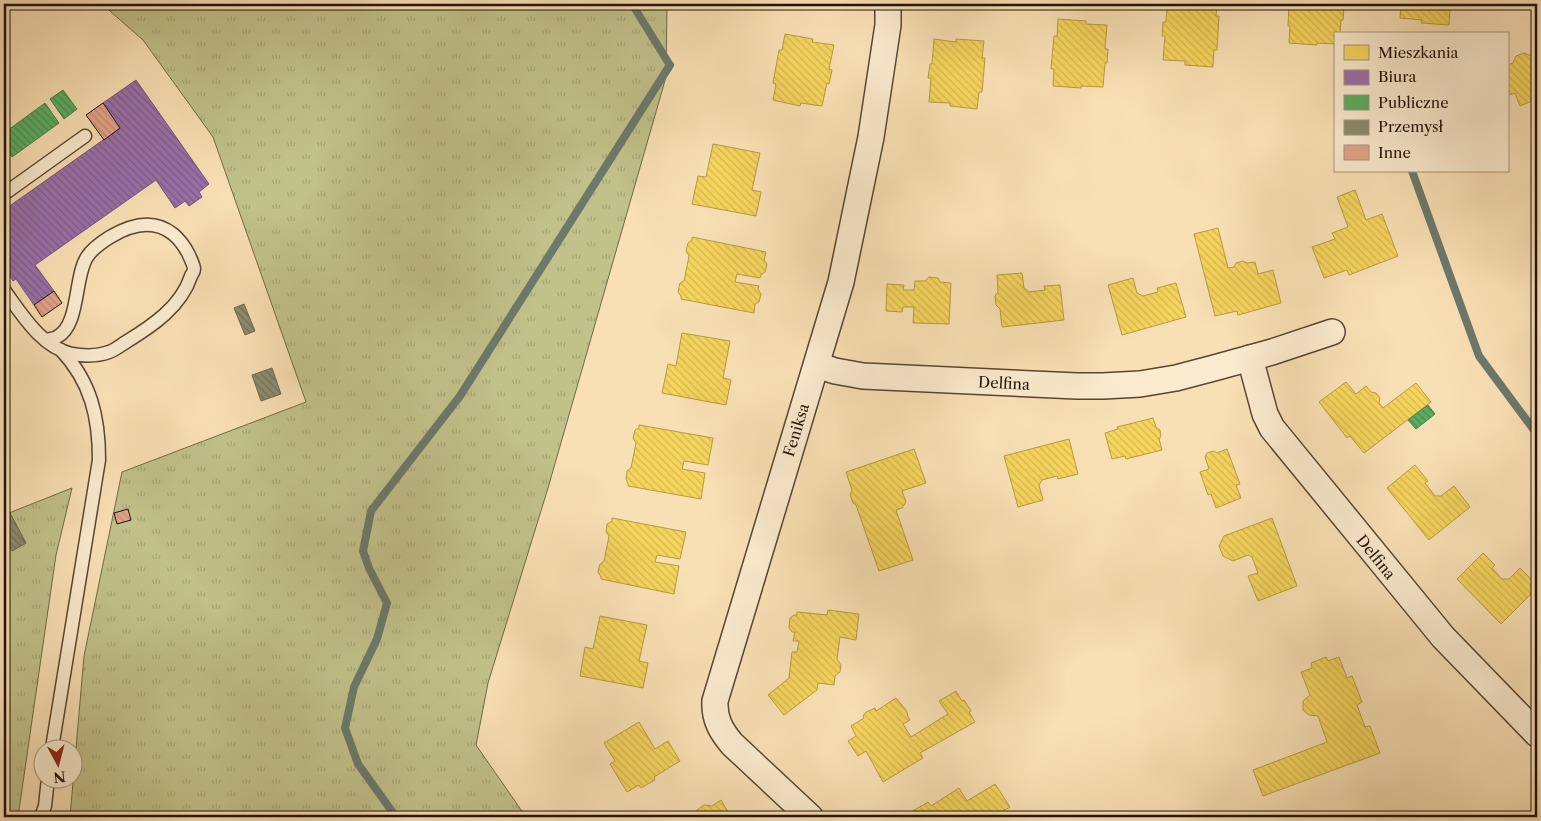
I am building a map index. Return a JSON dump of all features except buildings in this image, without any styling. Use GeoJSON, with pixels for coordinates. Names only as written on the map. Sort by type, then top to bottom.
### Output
{"type":"FeatureCollection","features":[{"type":"Feature","properties":{"kind":"street","name":"Feniksa"},"geometry":{"type":"LineString","coordinates":[[810,817],[722,733],[714,710],[720,682],[841,282],[872,127],[888,25],[888,4]]}},
{"type":"Feature","properties":{"kind":"street","name":"Delfina"},"geometry":{"type":"LineString","coordinates":[[817,365],[863,376],[1103,386],[1140,384],[1166,380],[1214,368],[1332,332]]}},
{"type":"Feature","properties":{"kind":"street","name":"Delfina"},"geometry":{"type":"LineString","coordinates":[[1250,358],[1265,414],[1272,428],[1443,637],[1537,734]]}},
{"type":"Feature","properties":{"kind":"lane"},"geometry":{"type":"LineString","coordinates":[[4,194],[85,136]]}},
{"type":"Feature","properties":{"kind":"lane"},"geometry":{"type":"LineString","coordinates":[[4,290],[28,322],[46,340],[59,348],[71,354],[93,355],[110,352],[142,332],[172,308],[188,287],[194,269],[188,253],[179,239],[167,229],[151,223],[134,226],[119,232],[101,243],[87,257],[80,278],[74,310],[66,328],[57,337],[46,340]]}},
{"type":"Feature","properties":{"kind":"lane"},"geometry":{"type":"LineString","coordinates":[[54,738],[100,460],[99,435],[89,393],[72,362],[59,348]]}},
{"type":"Feature","properties":{"kind":"lane"},"geometry":{"type":"LineString","coordinates":[[41,817],[45,806],[47,788]]}},
{"type":"Feature","properties":{"kind":"green space"},"geometry":{"type":"Polygon","coordinates":[[[102,4],[667,4],[666,77],[548,488],[488,683],[476,745],[526,817],[70,817],[73,788],[82,788],[82,738],[77,738],[84,656],[122,472],[306,402],[213,137],[143,40],[102,4]]]}},
{"type":"Feature","properties":{"kind":"green space"},"geometry":{"type":"Polygon","coordinates":[[[72,488],[56,555],[18,817],[4,817],[4,515],[72,488]]]}},
{"type":"Feature","properties":{"kind":"waterway"},"geometry":{"type":"LineString","coordinates":[[632,4],[668,62]]}},
{"type":"Feature","properties":{"kind":"waterway"},"geometry":{"type":"LineString","coordinates":[[396,817],[358,764],[345,728],[354,687],[377,639],[387,603],[369,568],[363,551],[371,511],[460,396],[670,65]]}},
{"type":"Feature","properties":{"kind":"waterway"},"geometry":{"type":"LineString","coordinates":[[1412,172],[1479,356],[1537,434]]}}]}
